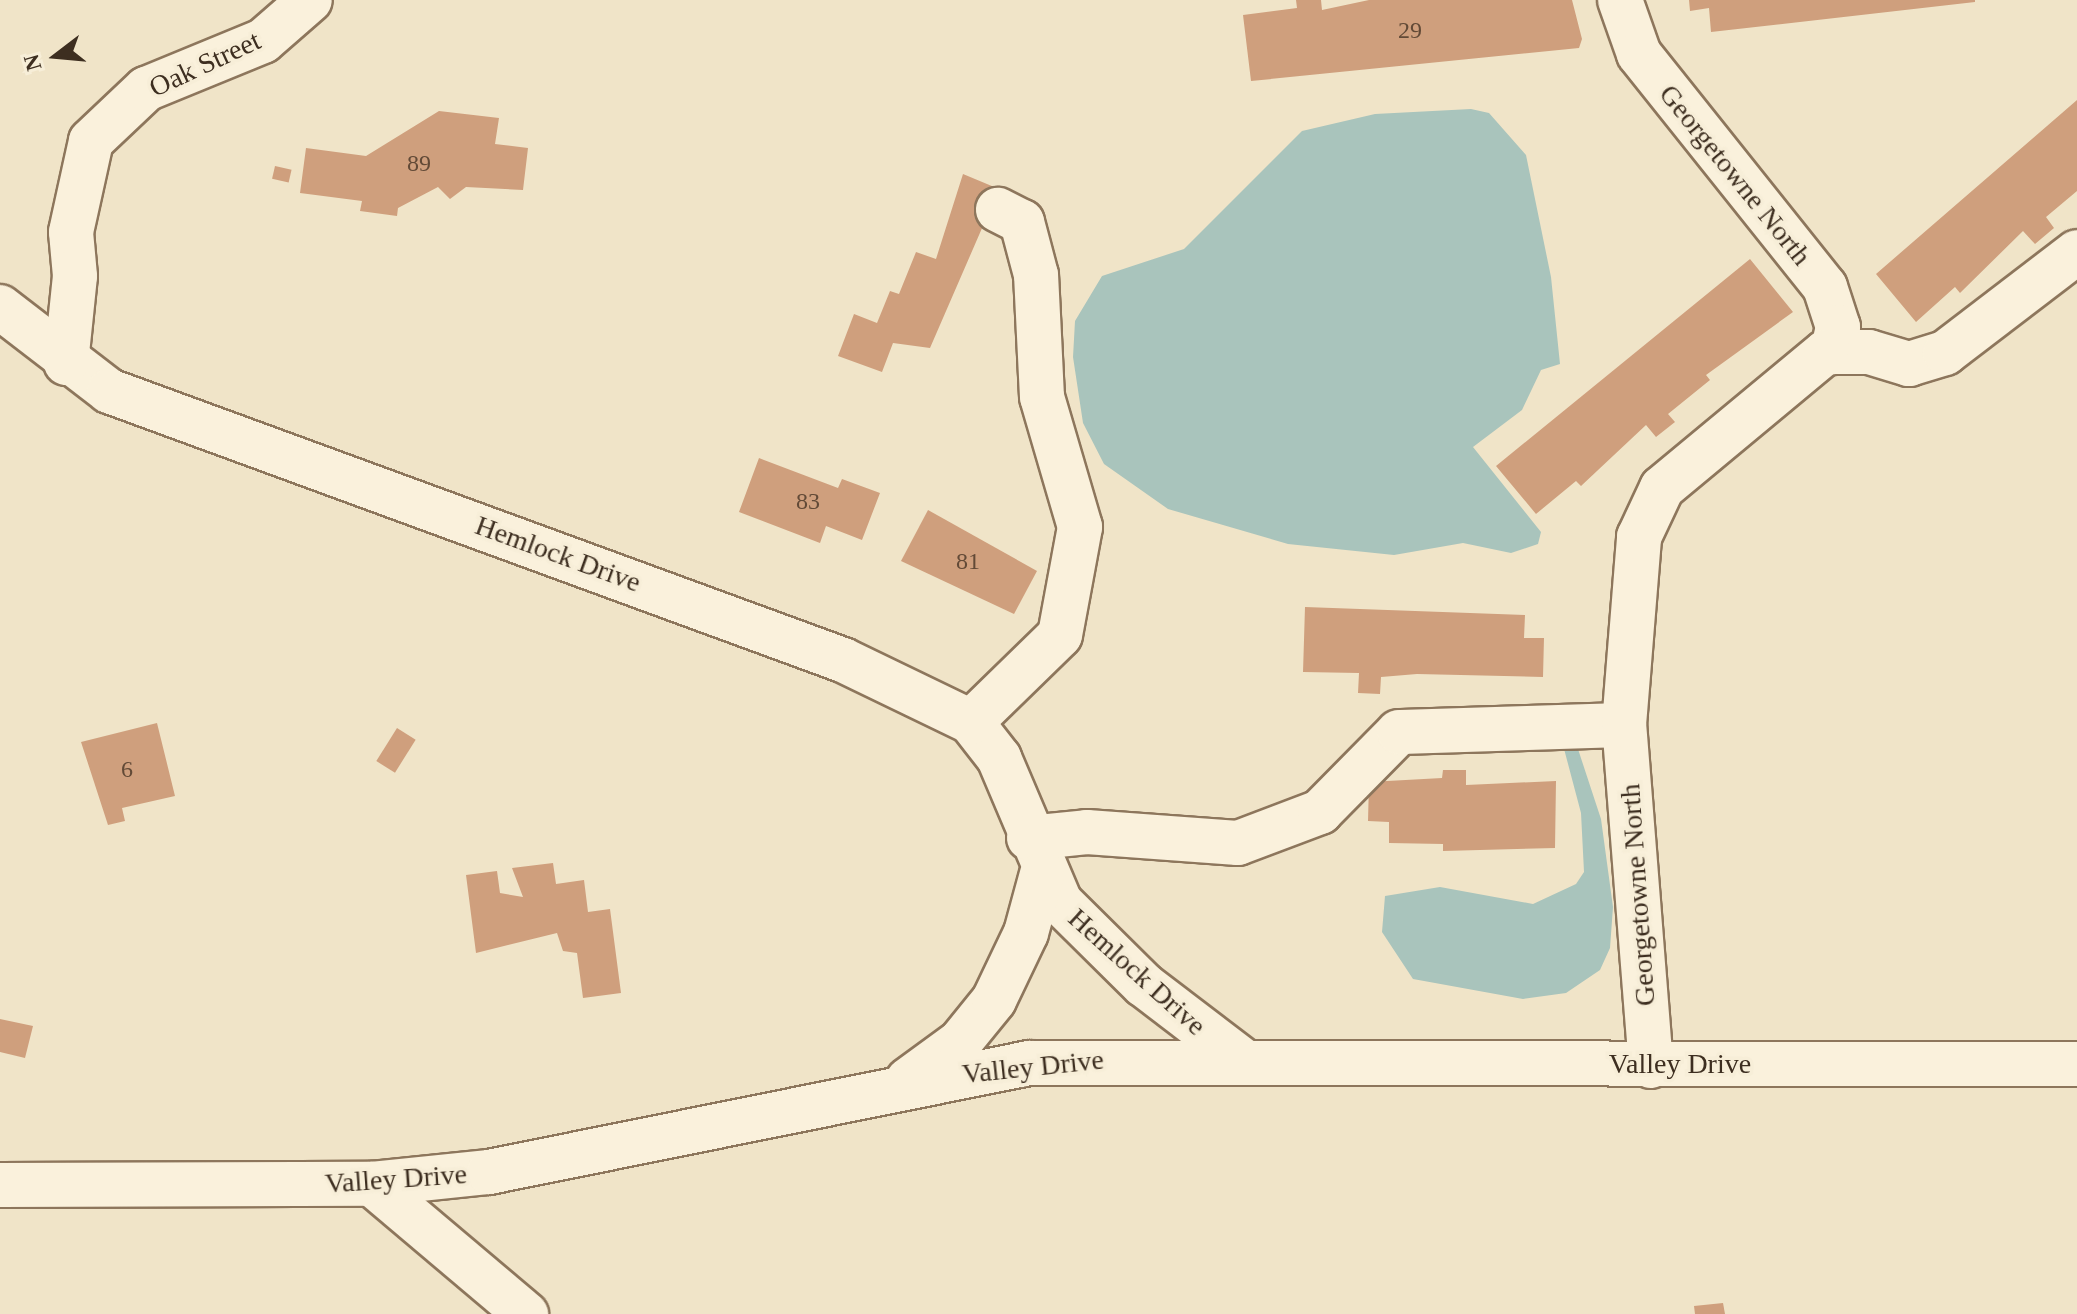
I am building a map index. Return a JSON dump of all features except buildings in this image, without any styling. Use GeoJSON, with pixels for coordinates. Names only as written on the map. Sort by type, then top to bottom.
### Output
{"type":"FeatureCollection","features":[{"type":"Feature","properties":{"kind":"street","name":"Oak Street"},"geometry":{"type":"LineString","coordinates":[[66,363],[75,276],[71,232],[91,141],[146,89],[263,41],[310,0]]}},
{"type":"Feature","properties":{"kind":"street","name":"Georgetowne North"},"geometry":{"type":"LineString","coordinates":[[1620,0],[1639,54],[1825,287],[1838,327],[1832,352],[1662,488],[1639,537],[1624,725],[1651,1066]]}},
{"type":"Feature","properties":{"kind":"street"},"geometry":{"type":"LineString","coordinates":[[971,722],[1060,635],[1080,527],[1042,397],[1033,262],[1022,222],[998,210]]}},
{"type":"Feature","properties":{"kind":"street"},"geometry":{"type":"LineString","coordinates":[[1832,352],[1909,364],[1945,353],[2077,252]]}},
{"type":"Feature","properties":{"kind":"street","name":"Hemlock Drive"},"geometry":{"type":"LineString","coordinates":[[0,307],[66,363],[109,391],[843,660],[971,722],[999,758],[1035,856],[1060,902],[1144,985],[1242,1060]]}},
{"type":"Feature","properties":{"kind":"street"},"geometry":{"type":"LineString","coordinates":[[1035,856],[1087,832],[1238,843],[1320,812],[1399,732],[1624,725]]}},
{"type":"Feature","properties":{"kind":"street","name":"Hemlock Drive"},"geometry":{"type":"LineString","coordinates":[[903,1084],[960,1042],[994,1000],[1026,933],[1035,856]]}},
{"type":"Feature","properties":{"kind":"street","name":"Valley Drive"},"geometry":{"type":"LineString","coordinates":[[0,1185],[372,1184],[576,1160],[903,1084],[1029,1063],[1242,1060],[1651,1066],[2077,1064]]}},
{"type":"Feature","properties":{"kind":"street"},"geometry":{"type":"LineString","coordinates":[[372,1184],[526,1314]]}},
{"type":"Feature","properties":{"kind":"water"},"geometry":{"type":"Polygon","coordinates":[[[1471,109],[1489,113],[1526,155],[1551,277],[1560,364],[1541,370],[1522,410],[1473,447],[1541,532],[1538,544],[1511,553],[1463,543],[1394,555],[1288,544],[1168,509],[1104,464],[1083,423],[1073,357],[1075,321],[1102,276],[1184,249],[1302,131],[1375,114],[1471,109]]]}},
{"type":"Feature","properties":{"kind":"water"},"geometry":{"type":"Polygon","coordinates":[[[1563,745],[1577,746],[1601,819],[1613,907],[1610,948],[1600,970],[1566,993],[1523,999],[1413,979],[1382,932],[1385,896],[1440,887],[1533,904],[1576,884],[1584,872],[1581,813],[1563,745]]]}}]}
